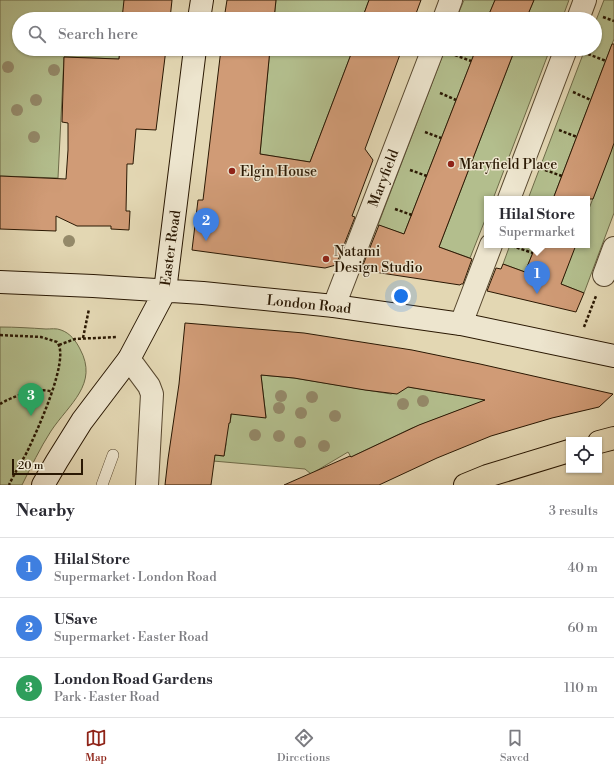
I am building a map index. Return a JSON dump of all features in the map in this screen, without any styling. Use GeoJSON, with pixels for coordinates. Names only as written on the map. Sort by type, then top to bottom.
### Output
{"type":"FeatureCollection","features":[{"type":"Feature","properties":{"kind":"main road"},"geometry":{"type":"LineString","coordinates":[[602,441],[614,438]]}},
{"type":"Feature","properties":{"kind":"main road"},"geometry":{"type":"LineString","coordinates":[[465,485],[487,476],[566,452]]}},
{"type":"Feature","properties":{"kind":"street"},"geometry":{"type":"LineString","coordinates":[[200,12],[202,0]]}},
{"type":"Feature","properties":{"kind":"street"},"geometry":{"type":"LineString","coordinates":[[447,12],[451,0]]}},
{"type":"Feature","properties":{"kind":"street","name":"Easter Road"},"geometry":{"type":"LineString","coordinates":[[43,485],[82,421],[129,358],[165,291],[195,56]]}},
{"type":"Feature","properties":{"kind":"street","name":"Maryfield"},"geometry":{"type":"LineString","coordinates":[[334,306],[440,56]]}},
{"type":"Feature","properties":{"kind":"street"},"geometry":{"type":"LineString","coordinates":[[510,196],[573,56]]}},
{"type":"Feature","properties":{"kind":"street"},"geometry":{"type":"LineString","coordinates":[[461,324],[490,248]]}},
{"type":"Feature","properties":{"kind":"street"},"geometry":{"type":"LineString","coordinates":[[604,275],[614,248]]}},
{"type":"Feature","properties":{"kind":"street","name":"London Road"},"geometry":{"type":"LineString","coordinates":[[0,282],[203,293],[334,306],[461,324],[614,356]]}},
{"type":"Feature","properties":{"kind":"street"},"geometry":{"type":"LineString","coordinates":[[129,358],[149,386],[152,394],[148,485]]}},
{"type":"Feature","properties":{"kind":"lane"},"geometry":{"type":"LineString","coordinates":[[102,485],[113,455]]}},
{"type":"Feature","properties":{"kind":"path"},"geometry":{"type":"LineString","coordinates":[[602,17],[614,21]]}},
{"type":"Feature","properties":{"kind":"path"},"geometry":{"type":"LineString","coordinates":[[456,56],[471,61]]}},
{"type":"Feature","properties":{"kind":"path"},"geometry":{"type":"LineString","coordinates":[[590,56],[606,61]]}},
{"type":"Feature","properties":{"kind":"path"},"geometry":{"type":"LineString","coordinates":[[569,91],[591,100]]}},
{"type":"Feature","properties":{"kind":"path"},"geometry":{"type":"LineString","coordinates":[[436,92],[456,100]]}},
{"type":"Feature","properties":{"kind":"path"},"geometry":{"type":"LineString","coordinates":[[554,129],[577,137]]}},
{"type":"Feature","properties":{"kind":"path"},"geometry":{"type":"LineString","coordinates":[[422,130],[442,138]]}},
{"type":"Feature","properties":{"kind":"path"},"geometry":{"type":"LineString","coordinates":[[407,168],[427,176]]}},
{"type":"Feature","properties":{"kind":"path"},"geometry":{"type":"LineString","coordinates":[[540,168],[562,176]]}},
{"type":"Feature","properties":{"kind":"path"},"geometry":{"type":"LineString","coordinates":[[392,207],[412,215]]}},
{"type":"Feature","properties":{"kind":"path"},"geometry":{"type":"LineString","coordinates":[[519,248],[532,253]]}},
{"type":"Feature","properties":{"kind":"path"},"geometry":{"type":"LineString","coordinates":[[576,349],[604,275]]}},
{"type":"Feature","properties":{"kind":"path"},"geometry":{"type":"LineString","coordinates":[[83,338],[93,286]]}},
{"type":"Feature","properties":{"kind":"path"},"geometry":{"type":"LineString","coordinates":[[0,335],[47,338],[57,342],[61,349],[60,364],[52,392],[27,452],[9,485]]}},
{"type":"Feature","properties":{"kind":"path"},"geometry":{"type":"LineString","coordinates":[[59,345],[75,339],[83,338],[141,336]]}},
{"type":"Feature","properties":{"kind":"path"},"geometry":{"type":"LineString","coordinates":[[0,404],[33,391],[48,390],[52,392]]}},
{"type":"Feature","properties":{"kind":"green space"},"geometry":{"type":"Polygon","coordinates":[[[0,0],[125,0],[123,12],[12,12],[12,56],[119,56],[119,59],[64,57],[58,178],[0,176],[0,0]]]}},
{"type":"Feature","properties":{"kind":"green space"},"geometry":{"type":"Polygon","coordinates":[[[276,0],[369,0],[365,12],[275,12],[276,0]]]}},
{"type":"Feature","properties":{"kind":"green space"},"geometry":{"type":"Polygon","coordinates":[[[464,0],[495,0],[490,12],[459,12],[464,0]]]}},
{"type":"Feature","properties":{"kind":"green space"},"geometry":{"type":"Polygon","coordinates":[[[534,0],[569,0],[565,12],[529,12],[534,0]]]}},
{"type":"Feature","properties":{"kind":"green space"},"geometry":{"type":"Polygon","coordinates":[[[604,0],[614,0],[614,39],[554,196],[529,196],[582,56],[602,56],[602,12],[599,12],[604,0]]]}},
{"type":"Feature","properties":{"kind":"green space"},"geometry":{"type":"Polygon","coordinates":[[[269,56],[350,56],[310,162],[260,154],[269,56]]]}},
{"type":"Feature","properties":{"kind":"green space"},"geometry":{"type":"Polygon","coordinates":[[[442,56],[473,56],[404,234],[378,225],[442,56]]]}},
{"type":"Feature","properties":{"kind":"green space"},"geometry":{"type":"Polygon","coordinates":[[[512,56],[547,56],[494,196],[484,196],[484,223],[470,258],[439,247],[512,56]]]}},
{"type":"Feature","properties":{"kind":"green space"},"geometry":{"type":"Polygon","coordinates":[[[614,143],[614,213],[584,293],[561,284],[574,248],[590,248],[590,206],[614,143]]]}},
{"type":"Feature","properties":{"kind":"green space"},"geometry":{"type":"Polygon","coordinates":[[[509,248],[535,248],[525,272],[503,264],[509,248]]]}},
{"type":"Feature","properties":{"kind":"green space"},"geometry":{"type":"Polygon","coordinates":[[[0,327],[61,330],[75,340],[85,361],[86,373],[84,383],[79,393],[47,437],[22,485],[0,485],[0,327]]]}},
{"type":"Feature","properties":{"kind":"green space"},"geometry":{"type":"Polygon","coordinates":[[[261,375],[294,378],[391,394],[408,387],[456,395],[461,391],[497,404],[470,406],[412,428],[351,457],[348,452],[311,474],[305,469],[213,461],[213,455],[224,456],[226,444],[223,422],[230,422],[233,408],[233,414],[266,417],[261,375]]]}},
{"type":"Feature","properties":{"kind":"building"},"geometry":{"type":"Polygon","coordinates":[[[124,0],[172,0],[171,12],[123,12],[124,0]]]}},
{"type":"Feature","properties":{"kind":"building"},"geometry":{"type":"Polygon","coordinates":[[[227,0],[276,0],[275,12],[225,12],[227,0]]]}},
{"type":"Feature","properties":{"kind":"building"},"geometry":{"type":"Polygon","coordinates":[[[369,0],[421,0],[417,12],[365,12],[369,0]]]}},
{"type":"Feature","properties":{"kind":"building"},"geometry":{"type":"Polygon","coordinates":[[[495,0],[534,0],[529,12],[490,12],[495,0]]]}},
{"type":"Feature","properties":{"kind":"building"},"geometry":{"type":"Polygon","coordinates":[[[612,44],[614,44],[614,143],[593,199],[590,199],[590,196],[554,196],[612,44]]]}},
{"type":"Feature","properties":{"kind":"building"},"geometry":{"type":"Polygon","coordinates":[[[119,56],[165,56],[156,130],[136,129],[133,164],[127,164],[126,211],[130,211],[129,230],[111,229],[111,226],[77,226],[56,216],[56,231],[0,229],[0,176],[66,179],[68,123],[62,122],[64,57],[119,59],[119,56]]]}},
{"type":"Feature","properties":{"kind":"building"},"geometry":{"type":"Polygon","coordinates":[[[220,56],[269,56],[260,154],[310,162],[350,56],[399,56],[365,149],[373,160],[352,216],[355,217],[336,265],[325,268],[192,250],[198,200],[203,200],[220,56]]]}},
{"type":"Feature","properties":{"kind":"building","name":"Maryfield Place"},"geometry":{"type":"Polygon","coordinates":[[[473,56],[512,56],[439,247],[472,259],[463,284],[460,285],[361,270],[379,225],[404,234],[473,56]]]}},
{"type":"Feature","properties":{"kind":"building"},"geometry":{"type":"Polygon","coordinates":[[[535,248],[575,248],[561,284],[584,293],[576,312],[487,291],[496,268],[501,269],[503,264],[525,272],[535,248]]]}},
{"type":"Feature","properties":{"kind":"building"},"geometry":{"type":"Polygon","coordinates":[[[185,323],[304,333],[412,350],[613,394],[599,407],[552,418],[491,436],[437,458],[379,485],[284,485],[350,456],[351,457],[419,425],[485,400],[408,387],[397,394],[294,378],[261,375],[266,418],[231,414],[224,456],[215,455],[211,485],[165,485],[179,384],[185,323]]]}},
{"type":"Feature","properties":{"kind":"place","name":"Maryfield Place"},"geometry":{"type":"Point","coordinates":[451,164]}},
{"type":"Feature","properties":{"kind":"place","name":"Elgin House"},"geometry":{"type":"Point","coordinates":[232,171]}},
{"type":"Feature","properties":{"kind":"place","name":"USave"},"geometry":{"type":"Point","coordinates":[206,241]}},
{"type":"Feature","properties":{"kind":"place","name":"Natami Design Studio"},"geometry":{"type":"Point","coordinates":[326,259]}},
{"type":"Feature","properties":{"kind":"place","name":"Hilal Store"},"geometry":{"type":"Point","coordinates":[537,294]}},
{"type":"Feature","properties":{"kind":"place","name":"London Road Gardens"},"geometry":{"type":"Point","coordinates":[31,416]}}]}
